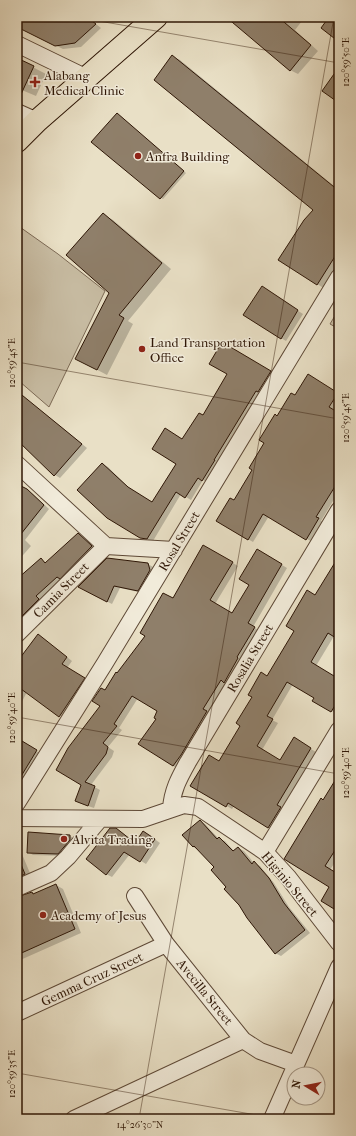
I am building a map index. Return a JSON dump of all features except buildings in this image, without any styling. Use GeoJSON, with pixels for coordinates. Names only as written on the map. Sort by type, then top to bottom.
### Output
{"type":"FeatureCollection","features":[{"type":"Feature","properties":{"kind":"highway"},"geometry":{"type":"LineString","coordinates":[[23,123],[87,78],[156,17]]}},
{"type":"Feature","properties":{"kind":"street"},"geometry":{"type":"LineString","coordinates":[[17,44],[87,78]]}},
{"type":"Feature","properties":{"kind":"street","name":"Rosal Street"},"geometry":{"type":"LineString","coordinates":[[17,803],[105,663],[339,277]]}},
{"type":"Feature","properties":{"kind":"street"},"geometry":{"type":"LineString","coordinates":[[18,466],[106,546],[174,550]]}},
{"type":"Feature","properties":{"kind":"street","name":"Rosalia Street"},"geometry":{"type":"LineString","coordinates":[[171,809],[172,798],[176,785],[188,762],[339,510]]}},
{"type":"Feature","properties":{"kind":"street","name":"Camia Street"},"geometry":{"type":"LineString","coordinates":[[17,634],[106,546]]}},
{"type":"Feature","properties":{"kind":"street"},"geometry":{"type":"LineString","coordinates":[[265,852],[339,730]]}},
{"type":"Feature","properties":{"kind":"street","name":"Higinio Street"},"geometry":{"type":"LineString","coordinates":[[17,818],[143,819],[184,805],[198,807],[265,852],[288,877],[339,943]]}},
{"type":"Feature","properties":{"kind":"street"},"geometry":{"type":"LineString","coordinates":[[17,888],[51,873],[68,857],[100,819]]}},
{"type":"Feature","properties":{"kind":"street","name":"Avecilla Street"},"geometry":{"type":"LineString","coordinates":[[135,896],[166,944],[243,1040],[260,1051],[296,1064]]}},
{"type":"Feature","properties":{"kind":"street","name":"Gemma Cruz Street"},"geometry":{"type":"LineString","coordinates":[[17,1013],[166,944]]}},
{"type":"Feature","properties":{"kind":"street"},"geometry":{"type":"LineString","coordinates":[[272,1119],[339,967]]}},
{"type":"Feature","properties":{"kind":"street"},"geometry":{"type":"LineString","coordinates":[[74,1119],[243,1040]]}},
{"type":"Feature","properties":{"kind":"shaded area"},"geometry":{"type":"Polygon","coordinates":[[[17,225],[58,254],[105,291],[49,407],[19,381],[17,383],[17,225]]]}},
{"type":"Feature","properties":{"kind":"shaded area"},"geometry":{"type":"Polygon","coordinates":[[[339,309],[339,329],[330,324],[339,309]]]}},
{"type":"Feature","properties":{"kind":"place","name":"Alabang Medical Clinic"},"geometry":{"type":"Point","coordinates":[35,82]}},
{"type":"Feature","properties":{"kind":"place","name":"Anfra Building"},"geometry":{"type":"Point","coordinates":[138,156]}},
{"type":"Feature","properties":{"kind":"place","name":"Land Transportation Office"},"geometry":{"type":"Point","coordinates":[142,349]}},
{"type":"Feature","properties":{"kind":"place","name":"Alvita Trading"},"geometry":{"type":"Point","coordinates":[64,839]}},
{"type":"Feature","properties":{"kind":"place","name":"Academy of Jesus"},"geometry":{"type":"Point","coordinates":[43,915]}}]}
